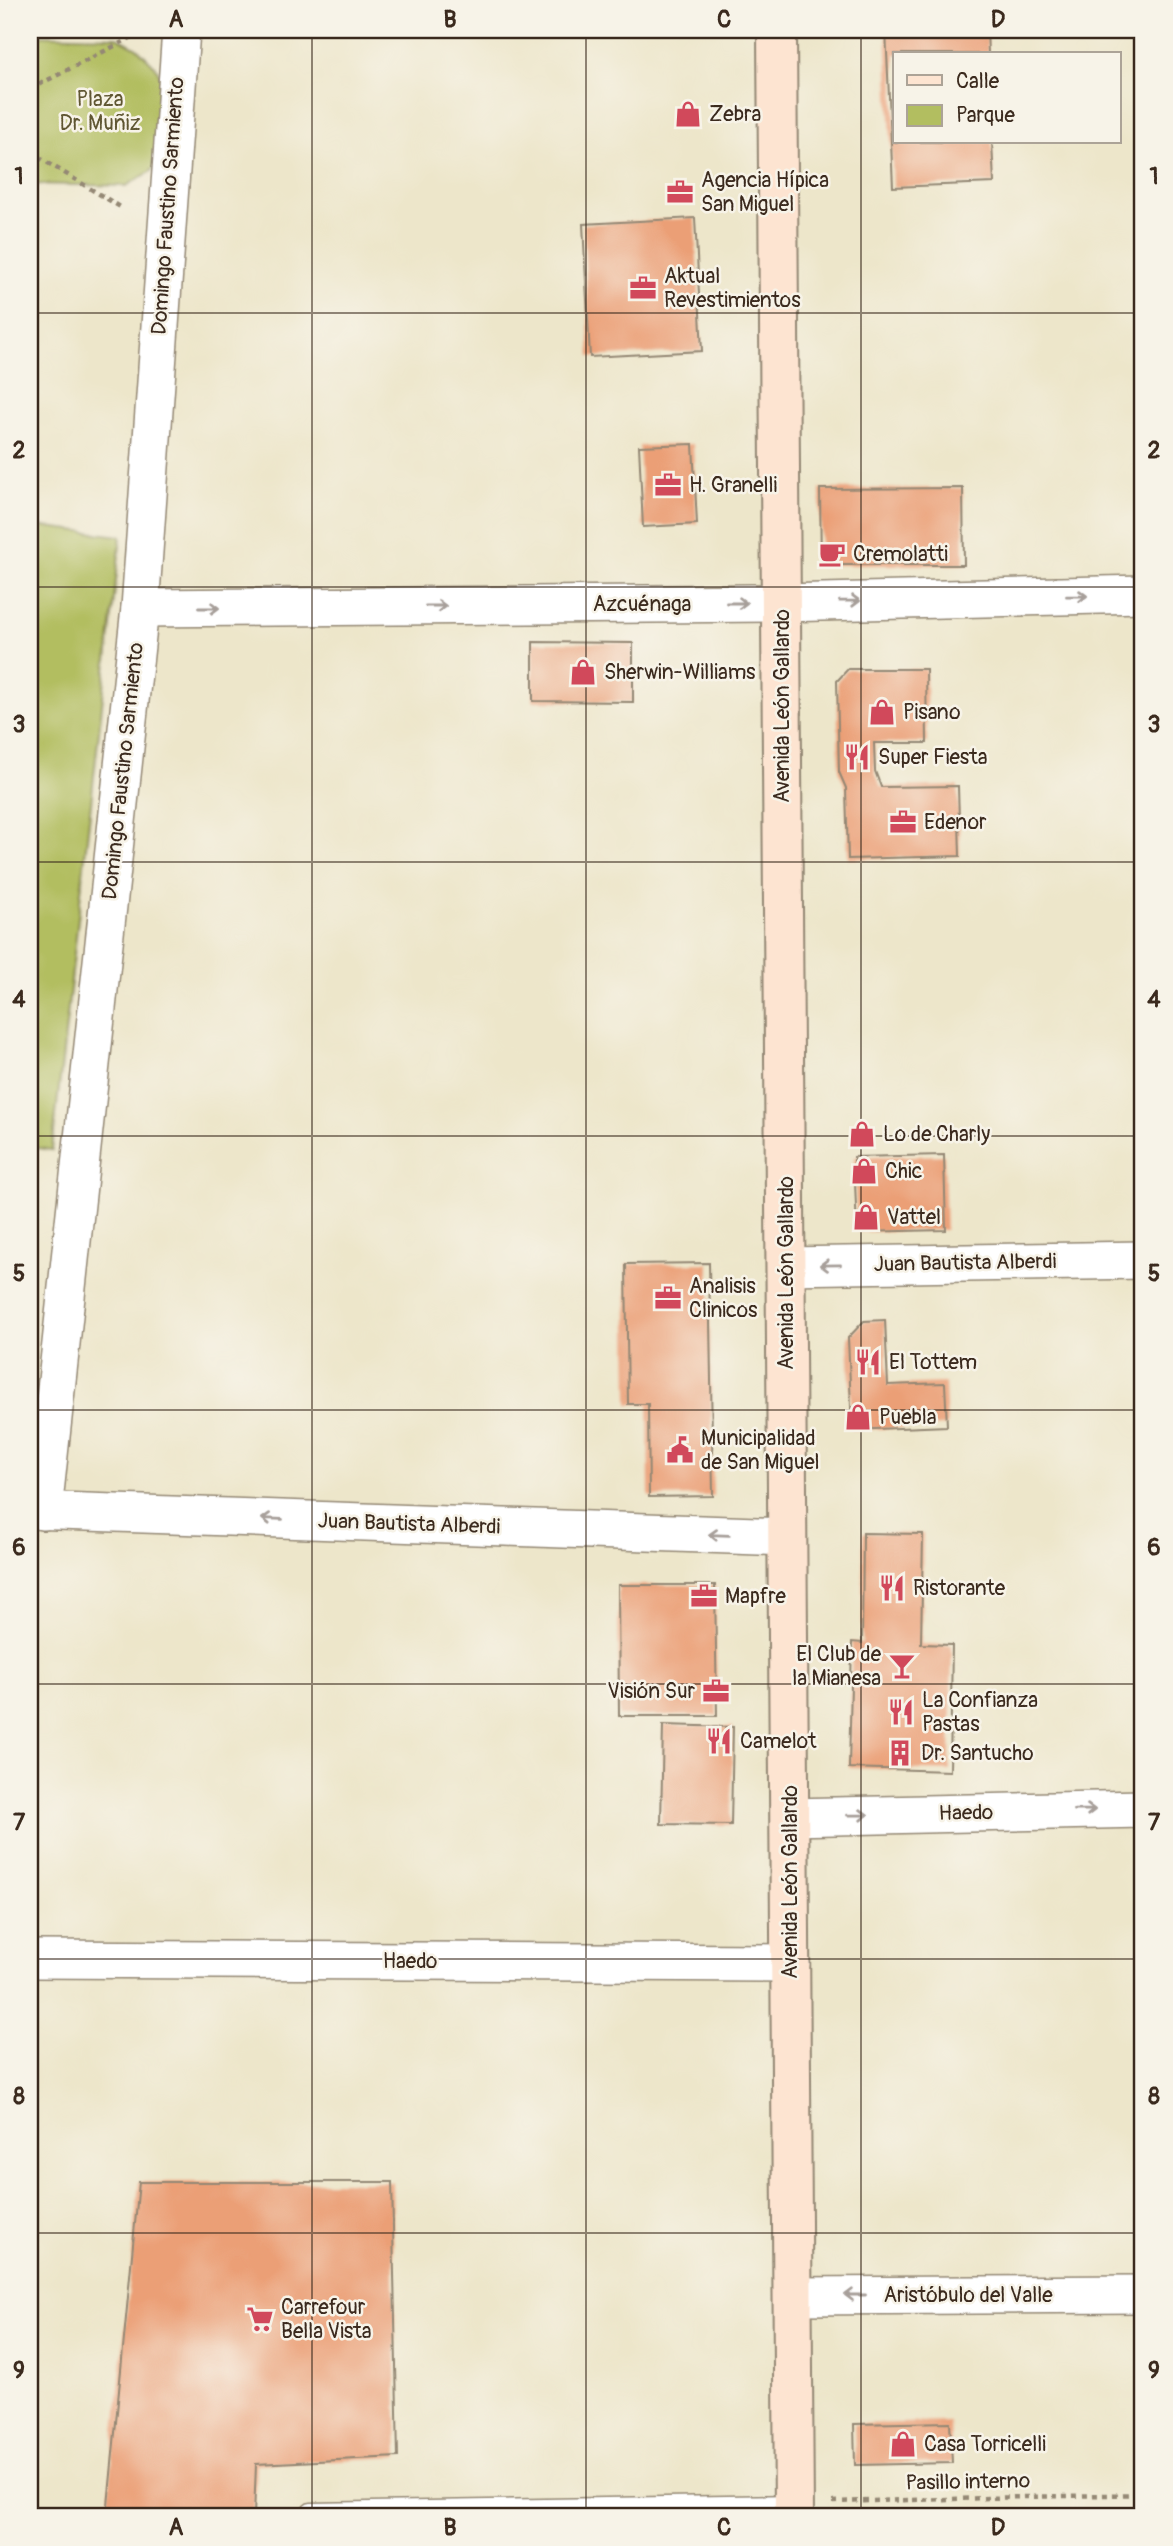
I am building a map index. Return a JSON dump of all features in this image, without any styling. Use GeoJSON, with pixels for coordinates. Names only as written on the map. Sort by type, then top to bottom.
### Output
{"type":"FeatureCollection","features":[{"type":"Feature","properties":{"kind":"main road","name":"Avenida León Gallardo"},"geometry":{"type":"LineString","coordinates":[[777,30],[794,2510]]}},
{"type":"Feature","properties":{"kind":"street","name":"Domingo Faustino Sarmiento"},"geometry":{"type":"LineString","coordinates":[[36,1511],[140,608],[181,30]]}},
{"type":"Feature","properties":{"kind":"street","name":"Azcuénaga"},"geometry":{"type":"LineString","coordinates":[[140,608],[781,603],[1143,594]]}},
{"type":"Feature","properties":{"kind":"street","name":"Juan Bautista Alberdi"},"geometry":{"type":"LineString","coordinates":[[786,1266],[1143,1259]]}},
{"type":"Feature","properties":{"kind":"street","name":"Juan Bautista Alberdi"},"geometry":{"type":"LineString","coordinates":[[36,1511],[788,1537]]}},
{"type":"Feature","properties":{"kind":"street","name":"Haedo"},"geometry":{"type":"LineString","coordinates":[[790,1817],[1143,1809]]}},
{"type":"Feature","properties":{"kind":"street","name":"Haedo"},"geometry":{"type":"LineString","coordinates":[[30,1959],[790,1963]]}},
{"type":"Feature","properties":{"kind":"street","name":"Aristóbulo del Valle"},"geometry":{"type":"LineString","coordinates":[[793,2296],[1143,2294]]}},
{"type":"Feature","properties":{"kind":"lane"},"geometry":{"type":"LineString","coordinates":[[311,2512],[794,2510]]}},
{"type":"Feature","properties":{"kind":"path"},"geometry":{"type":"LineString","coordinates":[[30,89],[146,30]]}},
{"type":"Feature","properties":{"kind":"path"},"geometry":{"type":"LineString","coordinates":[[30,152],[122,208]]}},
{"type":"Feature","properties":{"kind":"path","name":"Pasillo interno"},"geometry":{"type":"LineString","coordinates":[[794,2510],[1143,2494]]}},
{"type":"Feature","properties":{"kind":"green space","name":"Plaza Dr. Muñiz"},"geometry":{"type":"Polygon","coordinates":[[[30,35],[117,37],[137,48],[155,66],[171,95],[163,159],[150,172],[126,186],[30,184],[30,35]]]}},
{"type":"Feature","properties":{"kind":"green space"},"geometry":{"type":"Polygon","coordinates":[[[30,525],[121,536],[52,1150],[30,1147],[30,525]]]}},
{"type":"Feature","properties":{"kind":"building"},"geometry":{"type":"Polygon","coordinates":[[[886,30],[987,30],[988,52],[893,52],[893,144],[992,144],[994,183],[893,187],[886,30]]]}},
{"type":"Feature","properties":{"kind":"building","name":"Aktual Revestimientos"},"geometry":{"type":"Polygon","coordinates":[[[695,218],[702,351],[590,357],[583,224],[695,218]]]}},
{"type":"Feature","properties":{"kind":"building","name":"H. Granelli"},"geometry":{"type":"Polygon","coordinates":[[[693,444],[697,524],[643,527],[639,446],[693,444]]]}},
{"type":"Feature","properties":{"kind":"building"},"geometry":{"type":"Polygon","coordinates":[[[963,488],[964,565],[821,565],[820,489],[963,488]]]}},
{"type":"Feature","properties":{"kind":"building","name":"Sherwin-Williams"},"geometry":{"type":"Polygon","coordinates":[[[533,642],[633,643],[633,702],[533,701],[533,642]]]}},
{"type":"Feature","properties":{"kind":"building"},"geometry":{"type":"Polygon","coordinates":[[[848,669],[926,669],[927,743],[874,743],[875,771],[881,787],[958,786],[960,856],[848,859],[846,788],[839,772],[837,681],[848,669]]]}},
{"type":"Feature","properties":{"kind":"building"},"geometry":{"type":"Polygon","coordinates":[[[944,1155],[946,1230],[857,1232],[854,1157],[944,1155]]]}},
{"type":"Feature","properties":{"kind":"building","name":"Municipalidad de San Miguel"},"geometry":{"type":"Polygon","coordinates":[[[709,1263],[713,1496],[649,1497],[648,1404],[628,1404],[626,1264],[709,1263]]]}},
{"type":"Feature","properties":{"kind":"building"},"geometry":{"type":"Polygon","coordinates":[[[885,1320],[888,1385],[945,1383],[947,1426],[852,1430],[848,1338],[864,1321],[885,1320]]]}},
{"type":"Feature","properties":{"kind":"building"},"geometry":{"type":"Polygon","coordinates":[[[863,1533],[923,1534],[921,1644],[952,1645],[950,1771],[849,1768],[852,1642],[862,1643],[863,1533]]]}},
{"type":"Feature","properties":{"kind":"building"},"geometry":{"type":"Polygon","coordinates":[[[618,1585],[715,1585],[717,1716],[619,1716],[618,1585]]]}},
{"type":"Feature","properties":{"kind":"building"},"geometry":{"type":"Polygon","coordinates":[[[663,1725],[733,1727],[731,1825],[661,1824],[663,1725]]]}},
{"type":"Feature","properties":{"kind":"building","name":"Carrefour Bella Vista"},"geometry":{"type":"Polygon","coordinates":[[[139,2182],[392,2182],[398,2457],[256,2464],[254,2516],[107,2516],[139,2182]]]}},
{"type":"Feature","properties":{"kind":"building","name":"Casa Torricelli"},"geometry":{"type":"Polygon","coordinates":[[[950,2422],[952,2463],[855,2465],[854,2424],[950,2422]]]}},
{"type":"Feature","properties":{"kind":"place","name":"Zebra"},"geometry":{"type":"Point","coordinates":[688,114]}},
{"type":"Feature","properties":{"kind":"place","name":"Agencia Hípica San Miguel"},"geometry":{"type":"Point","coordinates":[680,192]}},
{"type":"Feature","properties":{"kind":"place","name":"Aktual Revestimientos"},"geometry":{"type":"Point","coordinates":[643,288]}},
{"type":"Feature","properties":{"kind":"place","name":"H. Granelli"},"geometry":{"type":"Point","coordinates":[668,485]}},
{"type":"Feature","properties":{"kind":"place","name":"Cremolatti"},"geometry":{"type":"Point","coordinates":[832,554]}},
{"type":"Feature","properties":{"kind":"place","name":"Sherwin-Williams"},"geometry":{"type":"Point","coordinates":[583,672]}},
{"type":"Feature","properties":{"kind":"place","name":"Pisano"},"geometry":{"type":"Point","coordinates":[882,712]}},
{"type":"Feature","properties":{"kind":"place","name":"Super Fiesta"},"geometry":{"type":"Point","coordinates":[857,757]}},
{"type":"Feature","properties":{"kind":"place","name":"Edenor"},"geometry":{"type":"Point","coordinates":[903,822]}},
{"type":"Feature","properties":{"kind":"place","name":"Lo de Charly"},"geometry":{"type":"Point","coordinates":[862,1134]}},
{"type":"Feature","properties":{"kind":"place","name":"Chic"},"geometry":{"type":"Point","coordinates":[864,1171]}},
{"type":"Feature","properties":{"kind":"place","name":"Vattel"},"geometry":{"type":"Point","coordinates":[866,1217]}},
{"type":"Feature","properties":{"kind":"place","name":"Analisis Clinicos"},"geometry":{"type":"Point","coordinates":[668,1298]}},
{"type":"Feature","properties":{"kind":"place","name":"El Tottem"},"geometry":{"type":"Point","coordinates":[868,1362]}},
{"type":"Feature","properties":{"kind":"place","name":"Puebla"},"geometry":{"type":"Point","coordinates":[858,1417]}},
{"type":"Feature","properties":{"kind":"place","name":"Municipalidad de San Miguel"},"geometry":{"type":"Point","coordinates":[680,1450]}},
{"type":"Feature","properties":{"kind":"place","name":"Ristorante"},"geometry":{"type":"Point","coordinates":[892,1588]}},
{"type":"Feature","properties":{"kind":"place","name":"Mapfre"},"geometry":{"type":"Point","coordinates":[704,1596]}},
{"type":"Feature","properties":{"kind":"place","name":"El Club de la Mianesa"},"geometry":{"type":"Point","coordinates":[902,1666]}},
{"type":"Feature","properties":{"kind":"place","name":"Visión Sur"},"geometry":{"type":"Point","coordinates":[716,1691]}},
{"type":"Feature","properties":{"kind":"place","name":"La Confianza Pastas"},"geometry":{"type":"Point","coordinates":[901,1712]}},
{"type":"Feature","properties":{"kind":"place","name":"Camelot"},"geometry":{"type":"Point","coordinates":[719,1741]}},
{"type":"Feature","properties":{"kind":"place","name":"Dr. Santucho"},"geometry":{"type":"Point","coordinates":[900,1753]}},
{"type":"Feature","properties":{"kind":"place","name":"Carrefour Bella Vista"},"geometry":{"type":"Point","coordinates":[260,2319]}},
{"type":"Feature","properties":{"kind":"place","name":"Casa Torricelli"},"geometry":{"type":"Point","coordinates":[903,2444]}}]}
